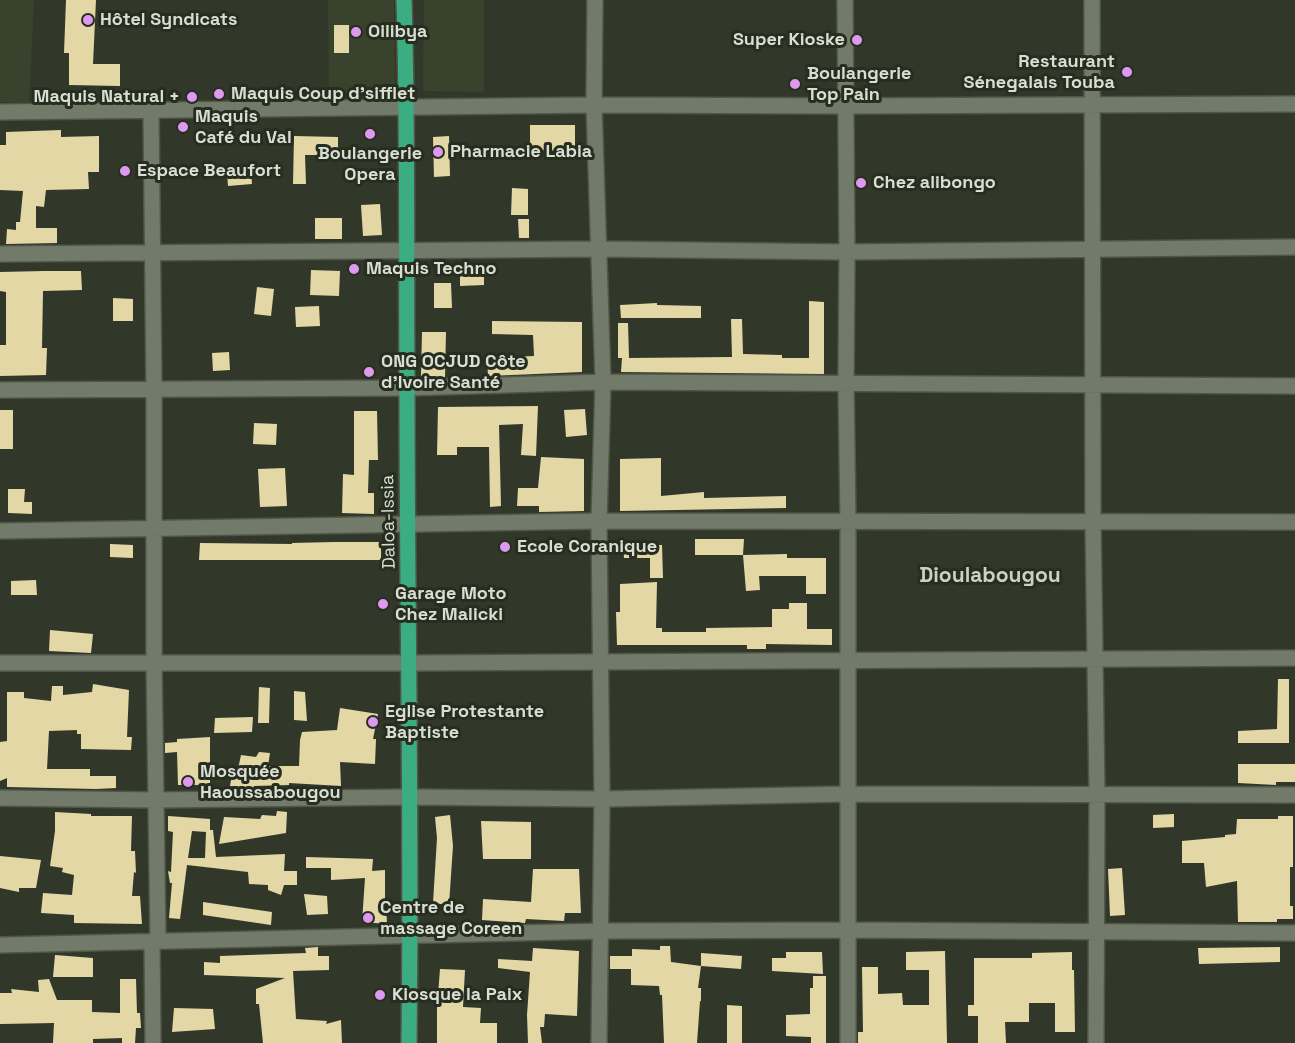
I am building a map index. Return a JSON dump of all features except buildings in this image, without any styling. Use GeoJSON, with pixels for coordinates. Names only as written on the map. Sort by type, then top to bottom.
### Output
{"type":"FeatureCollection","features":[{"type":"Feature","properties":{"kind":"main road","name":"Daloa-Issia"},"geometry":{"type":"LineString","coordinates":[[404,0],[407,108],[410,663],[409,1043]]}},
{"type":"Feature","properties":{"kind":"street"},"geometry":{"type":"LineString","coordinates":[[595,0],[594,105],[603,382],[599,521],[602,799],[599,1043]]}},
{"type":"Feature","properties":{"kind":"street"},"geometry":{"type":"LineString","coordinates":[[844,0],[847,252],[848,1043]]}},
{"type":"Feature","properties":{"kind":"street"},"geometry":{"type":"LineString","coordinates":[[1092,0],[1094,104],[1093,522],[1097,794],[1096,1043]]}},
{"type":"Feature","properties":{"kind":"street"},"geometry":{"type":"LineString","coordinates":[[0,112],[594,105],[1295,104]]}},
{"type":"Feature","properties":{"kind":"street"},"geometry":{"type":"LineString","coordinates":[[151,110],[155,800],[153,1043]]}},
{"type":"Feature","properties":{"kind":"street"},"geometry":{"type":"LineString","coordinates":[[0,254],[600,249],[847,252],[1295,247]]}},
{"type":"Feature","properties":{"kind":"street"},"geometry":{"type":"LineString","coordinates":[[0,390],[407,388],[603,382],[1295,387]]}},
{"type":"Feature","properties":{"kind":"street"},"geometry":{"type":"LineString","coordinates":[[0,531],[599,521],[1295,522]]}},
{"type":"Feature","properties":{"kind":"street"},"geometry":{"type":"LineString","coordinates":[[0,663],[1295,658]]}},
{"type":"Feature","properties":{"kind":"street"},"geometry":{"type":"LineString","coordinates":[[0,798],[602,799],[848,794],[1295,795]]}},
{"type":"Feature","properties":{"kind":"street"},"geometry":{"type":"LineString","coordinates":[[0,945],[602,932],[847,930],[1295,933]]}},
{"type":"Feature","properties":{"kind":"shaded area"},"geometry":{"type":"Polygon","coordinates":[[[0,0],[34,0],[29,103],[0,102],[0,0]]]}},
{"type":"Feature","properties":{"kind":"shaded area"},"geometry":{"type":"Polygon","coordinates":[[[328,0],[394,0],[395,94],[329,94],[328,0]]]}},
{"type":"Feature","properties":{"kind":"shaded area"},"geometry":{"type":"Polygon","coordinates":[[[424,0],[484,0],[484,92],[423,91],[424,0]]]}},
{"type":"Feature","properties":{"kind":"place","name":"Hôtel Syndicats"},"geometry":{"type":"Point","coordinates":[88,20]}},
{"type":"Feature","properties":{"kind":"place","name":"Oilibya"},"geometry":{"type":"Point","coordinates":[356,32]}},
{"type":"Feature","properties":{"kind":"place","name":"Super Kioske"},"geometry":{"type":"Point","coordinates":[857,40]}},
{"type":"Feature","properties":{"kind":"place","name":"Restaurant Sénegalais Touba"},"geometry":{"type":"Point","coordinates":[1127,72]}},
{"type":"Feature","properties":{"kind":"place","name":"Boulangerie Top Pain"},"geometry":{"type":"Point","coordinates":[795,84]}},
{"type":"Feature","properties":{"kind":"place","name":"Maquis Coup d'sifflet"},"geometry":{"type":"Point","coordinates":[219,94]}},
{"type":"Feature","properties":{"kind":"place","name":"Maquis Natural +"},"geometry":{"type":"Point","coordinates":[192,97]}},
{"type":"Feature","properties":{"kind":"place","name":"Maquis Café du Val"},"geometry":{"type":"Point","coordinates":[183,127]}},
{"type":"Feature","properties":{"kind":"place","name":"Boulangerie Opera"},"geometry":{"type":"Point","coordinates":[370,134]}},
{"type":"Feature","properties":{"kind":"place","name":"Pharmacie Labia"},"geometry":{"type":"Point","coordinates":[438,152]}},
{"type":"Feature","properties":{"kind":"place","name":"Espace Beaufort"},"geometry":{"type":"Point","coordinates":[125,171]}},
{"type":"Feature","properties":{"kind":"place","name":"Chez alibongo"},"geometry":{"type":"Point","coordinates":[861,183]}},
{"type":"Feature","properties":{"kind":"place","name":"Maquis Techno"},"geometry":{"type":"Point","coordinates":[354,269]}},
{"type":"Feature","properties":{"kind":"place","name":"ONG OCJUD Côte d'Ivoire Santé"},"geometry":{"type":"Point","coordinates":[369,372]}},
{"type":"Feature","properties":{"kind":"place","name":"Ecole Coranique"},"geometry":{"type":"Point","coordinates":[505,547]}},
{"type":"Feature","properties":{"kind":"place","name":"Garage Moto Chez Malicki"},"geometry":{"type":"Point","coordinates":[383,604]}},
{"type":"Feature","properties":{"kind":"place","name":"Eglise Protestante Baptiste"},"geometry":{"type":"Point","coordinates":[373,722]}},
{"type":"Feature","properties":{"kind":"place","name":"Mosquée Haoussabougou"},"geometry":{"type":"Point","coordinates":[188,782]}},
{"type":"Feature","properties":{"kind":"place","name":"Centre de massage Coreen"},"geometry":{"type":"Point","coordinates":[368,918]}},
{"type":"Feature","properties":{"kind":"place","name":"Kiosque la Paix"},"geometry":{"type":"Point","coordinates":[380,995]}},
{"type":"Feature","properties":{"kind":"district","name":"Dioulabougou"},"geometry":{"type":"Point","coordinates":[990,576]}}]}
